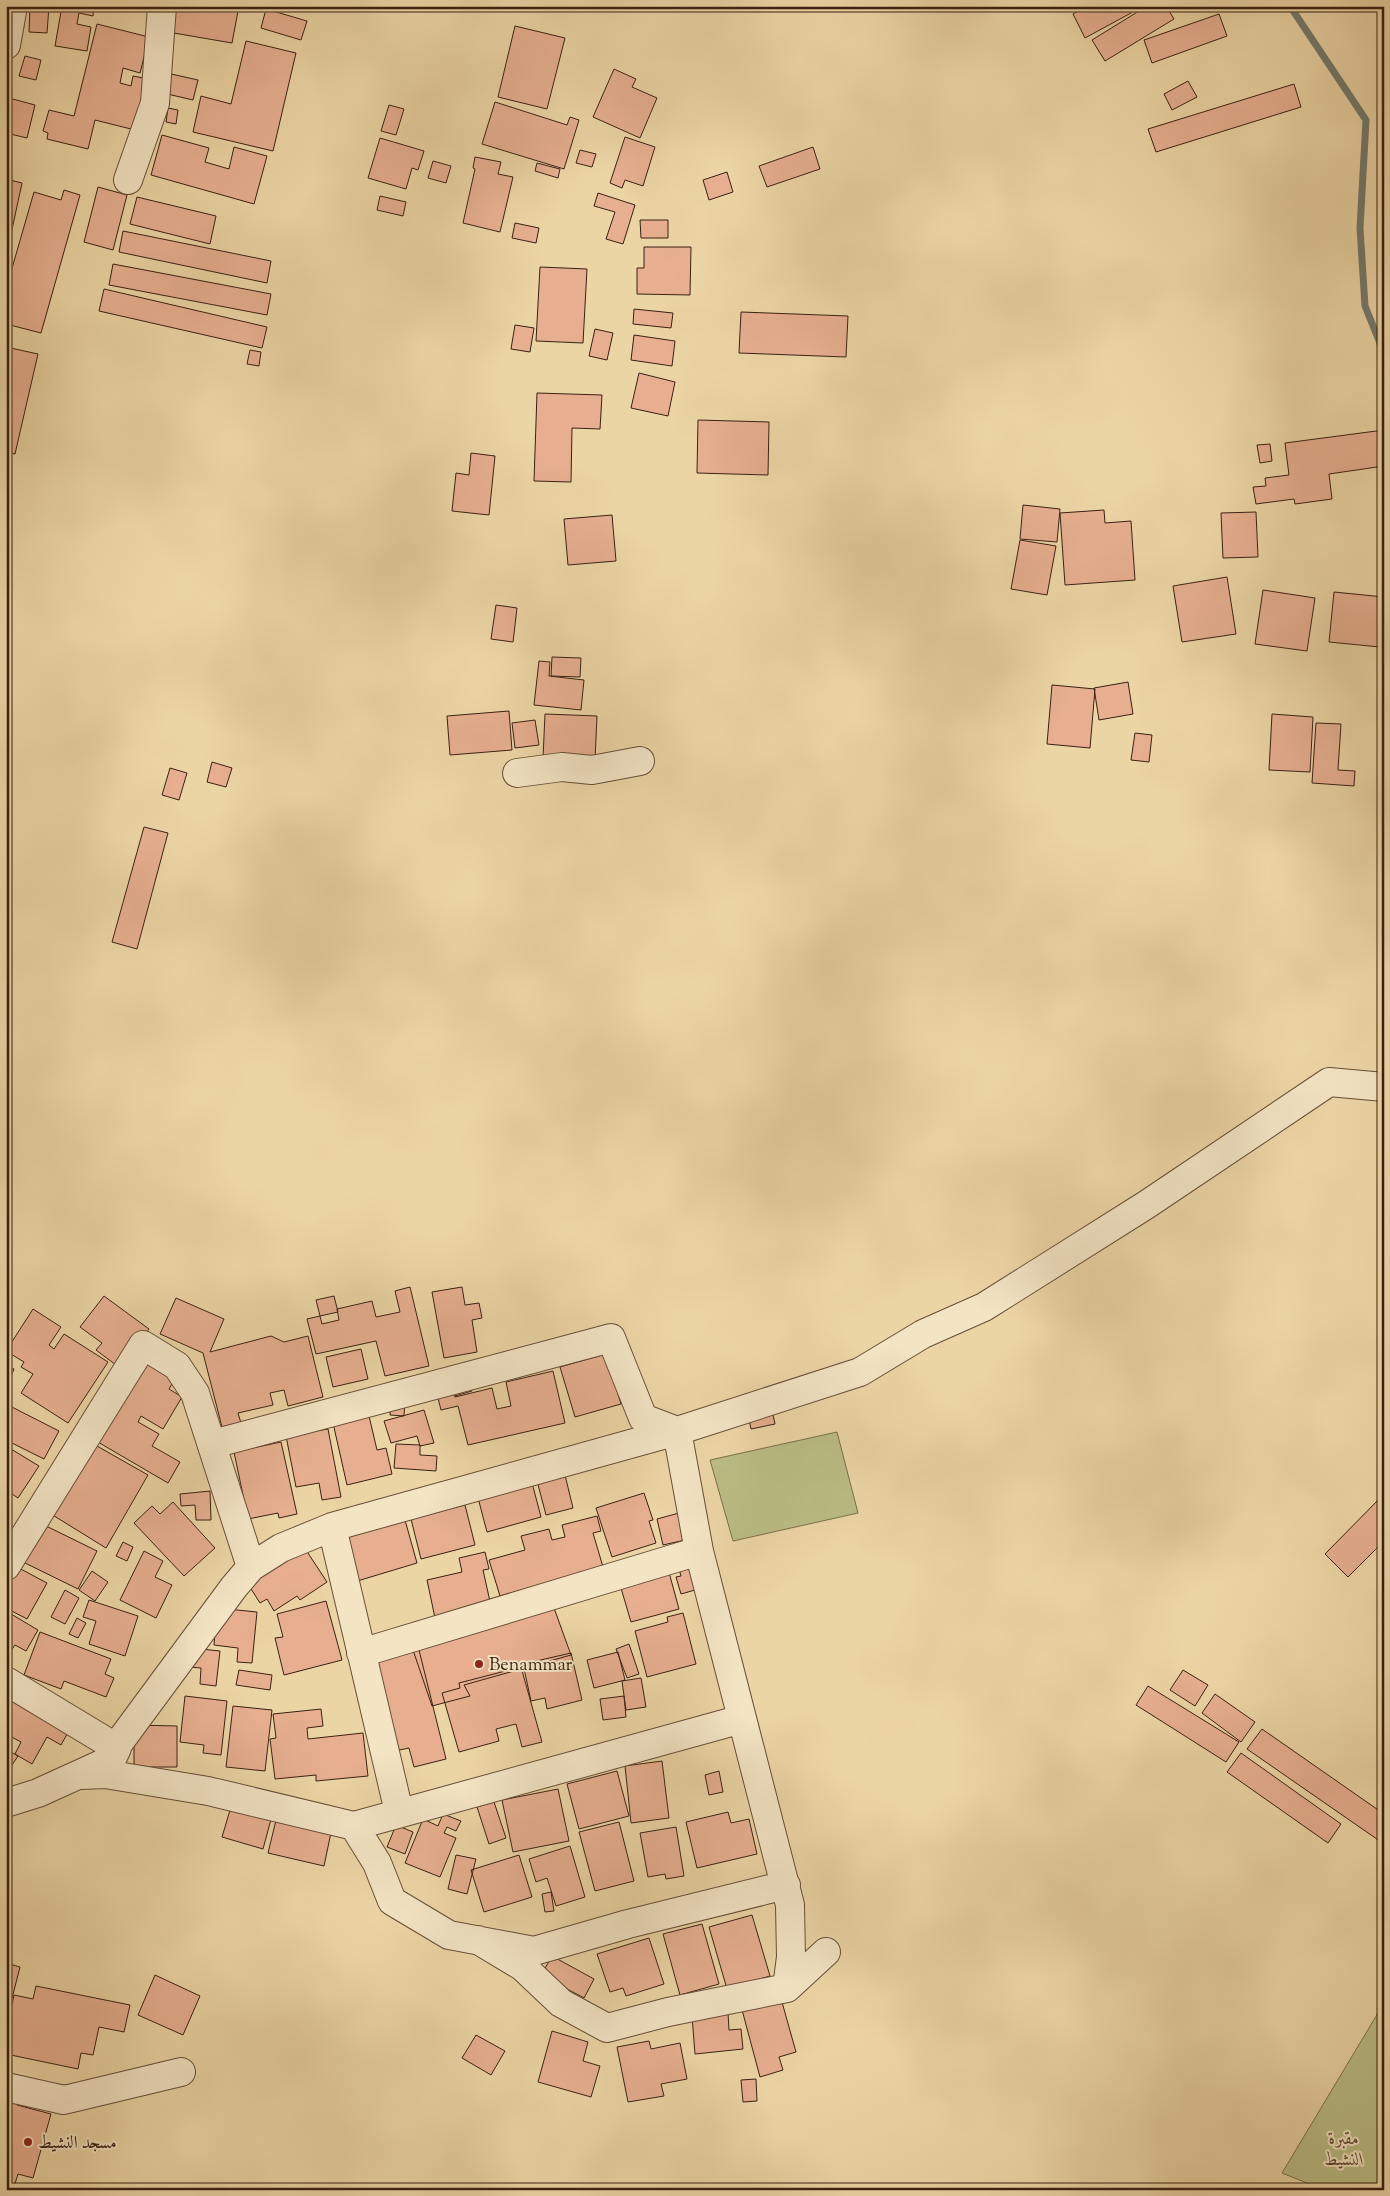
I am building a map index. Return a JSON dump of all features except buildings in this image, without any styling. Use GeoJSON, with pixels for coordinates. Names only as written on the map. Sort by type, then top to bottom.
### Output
{"type":"FeatureCollection","features":[{"type":"Feature","properties":{"kind":"street"},"geometry":{"type":"LineString","coordinates":[[6,45],[13,6]]}},
{"type":"Feature","properties":{"kind":"street"},"geometry":{"type":"LineString","coordinates":[[128,180],[155,103],[162,6]]}},
{"type":"Feature","properties":{"kind":"street"},"geometry":{"type":"LineString","coordinates":[[517,773],[562,767],[592,770],[640,761]]}},
{"type":"Feature","properties":{"kind":"street"},"geometry":{"type":"LineString","coordinates":[[6,1803],[38,1793],[104,1763],[117,1748],[234,1587],[251,1567],[281,1548],[332,1527],[677,1431],[860,1372],[923,1334],[984,1307],[1146,1205],[1329,1082],[1384,1087]]}},
{"type":"Feature","properties":{"kind":"street"},"geometry":{"type":"LineString","coordinates":[[213,1444],[611,1338],[643,1418],[677,1431]]}},
{"type":"Feature","properties":{"kind":"street"},"geometry":{"type":"LineString","coordinates":[[6,1566],[143,1345],[177,1366],[195,1393],[213,1444],[251,1567]]}},
{"type":"Feature","properties":{"kind":"street"},"geometry":{"type":"LineString","coordinates":[[677,1431],[699,1551],[790,1905],[791,1957],[787,1988]]}},
{"type":"Feature","properties":{"kind":"street"},"geometry":{"type":"LineString","coordinates":[[332,1527],[399,1812]]}},
{"type":"Feature","properties":{"kind":"street"},"geometry":{"type":"LineString","coordinates":[[361,1653],[699,1551]]}},
{"type":"Feature","properties":{"kind":"street"},"geometry":{"type":"LineString","coordinates":[[6,1681],[117,1748]]}},
{"type":"Feature","properties":{"kind":"street"},"geometry":{"type":"LineString","coordinates":[[77,1775],[104,1774],[208,1791],[354,1826],[399,1812],[742,1719]]}},
{"type":"Feature","properties":{"kind":"street"},"geometry":{"type":"LineString","coordinates":[[104,1774],[117,1748]]}},
{"type":"Feature","properties":{"kind":"street"},"geometry":{"type":"LineString","coordinates":[[354,1826],[377,1863],[392,1901],[449,1935],[534,1951],[628,1924],[786,1885]]}},
{"type":"Feature","properties":{"kind":"street"},"geometry":{"type":"LineString","coordinates":[[478,1940],[523,1967],[561,2003],[607,2028],[668,2012],[787,1988],[826,1952]]}},
{"type":"Feature","properties":{"kind":"street"},"geometry":{"type":"LineString","coordinates":[[6,2087],[64,2100],[181,2072]]}},
{"type":"Feature","properties":{"kind":"green space"},"geometry":{"type":"Polygon","coordinates":[[[837,1432],[858,1513],[733,1541],[710,1460],[837,1432]]]}},
{"type":"Feature","properties":{"kind":"green space","name":"مقبرة النشيط"},"geometry":{"type":"Polygon","coordinates":[[[1384,2003],[1384,2190],[1324,2190],[1282,2173],[1384,2003]]]}},
{"type":"Feature","properties":{"kind":"waterway"},"geometry":{"type":"LineString","coordinates":[[1290,6],[1366,120],[1360,228],[1365,306],[1384,353]]}},
{"type":"Feature","properties":{"kind":"place","name":"Benammar"},"geometry":{"type":"Point","coordinates":[479,1664]}},
{"type":"Feature","properties":{"kind":"place","name":"مسجد النشيط"},"geometry":{"type":"Point","coordinates":[28,2142]}}]}
